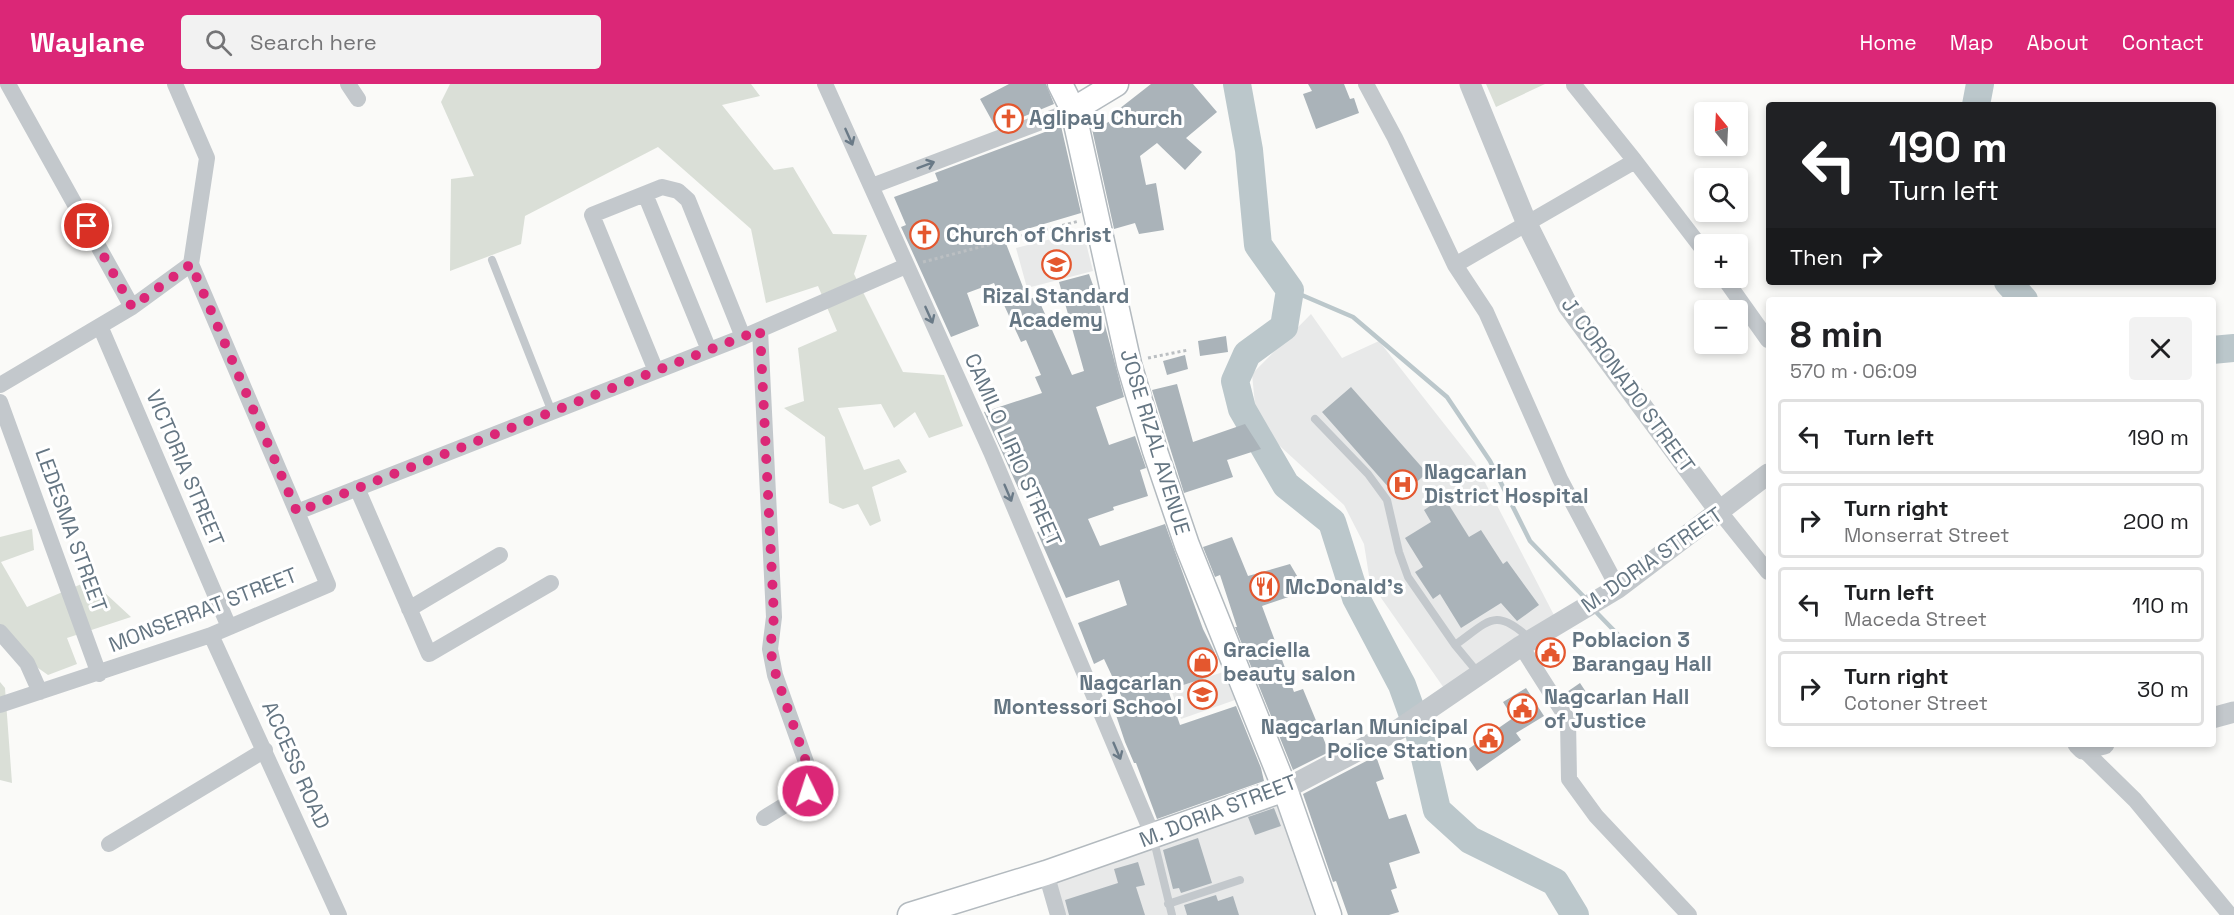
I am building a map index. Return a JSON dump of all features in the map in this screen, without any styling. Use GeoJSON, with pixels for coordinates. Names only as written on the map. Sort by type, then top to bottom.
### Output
{"type":"FeatureCollection","features":[{"type":"Feature","properties":{"kind":"main road","name":"JOSE RIZAL AVENUE"},"geometry":{"type":"LineString","coordinates":[[1060,84],[1073,110],[1129,364],[1155,451],[1187,545],[1285,789],[1329,915]]}},
{"type":"Feature","properties":{"kind":"main road"},"geometry":{"type":"LineString","coordinates":[[1073,110],[1116,84]]}},
{"type":"Feature","properties":{"kind":"main road","name":"M. DORIA STREET"},"geometry":{"type":"LineString","coordinates":[[910,915],[1046,873],[1285,789]]}},
{"type":"Feature","properties":{"kind":"street"},"geometry":{"type":"LineString","coordinates":[[8,84],[132,307]]}},
{"type":"Feature","properties":{"kind":"street"},"geometry":{"type":"LineString","coordinates":[[0,385],[132,307],[191,264],[207,158],[175,84]]}},
{"type":"Feature","properties":{"kind":"street"},"geometry":{"type":"LineString","coordinates":[[348,84],[358,99]]}},
{"type":"Feature","properties":{"kind":"street","name":"CAMILO LIRIO STREET"},"geometry":{"type":"LineString","coordinates":[[825,84],[991,452],[1153,836]]}},
{"type":"Feature","properties":{"kind":"street"},"geometry":{"type":"LineString","coordinates":[[1366,84],[1395,138],[1455,265],[1486,312],[1560,479],[1618,588]]}},
{"type":"Feature","properties":{"kind":"street","name":"J. CORONADO STREET"},"geometry":{"type":"LineString","coordinates":[[1470,84],[1527,224],[1568,306],[1720,512],[1766,570]]}},
{"type":"Feature","properties":{"kind":"street"},"geometry":{"type":"LineString","coordinates":[[1573,85],[1694,238]]}},
{"type":"Feature","properties":{"kind":"street"},"geometry":{"type":"LineString","coordinates":[[872,186],[1073,110]]}},
{"type":"Feature","properties":{"kind":"street"},"geometry":{"type":"LineString","coordinates":[[1455,265],[1635,161]]}},
{"type":"Feature","properties":{"kind":"street"},"geometry":{"type":"LineString","coordinates":[[656,371],[592,215],[645,194],[662,188],[678,191],[688,200],[743,337]]}},
{"type":"Feature","properties":{"kind":"street"},"geometry":{"type":"LineString","coordinates":[[645,194],[709,350]]}},
{"type":"Feature","properties":{"kind":"street","name":"MONSERRAT STREET"},"geometry":{"type":"LineString","coordinates":[[0,705],[211,635],[328,585],[191,264]]}},
{"type":"Feature","properties":{"kind":"street"},"geometry":{"type":"LineString","coordinates":[[297,512],[743,337],[906,266]]}},
{"type":"Feature","properties":{"kind":"street"},"geometry":{"type":"LineString","coordinates":[[1731,288],[1766,337]]}},
{"type":"Feature","properties":{"kind":"street","name":"VICTORIA STREET"},"geometry":{"type":"LineString","coordinates":[[100,326],[229,627]]}},
{"type":"Feature","properties":{"kind":"street"},"geometry":{"type":"LineString","coordinates":[[760,330],[774,617],[770,649],[776,675],[811,776],[808,791],[764,818]]}},
{"type":"Feature","properties":{"kind":"street","name":"LEDESMA STREET"},"geometry":{"type":"LineString","coordinates":[[0,402],[99,674]]}},
{"type":"Feature","properties":{"kind":"street","name":"M. DORIA STREET"},"geometry":{"type":"LineString","coordinates":[[1285,789],[1401,728],[1526,643],[1618,588],[1766,476]]}},
{"type":"Feature","properties":{"kind":"street"},"geometry":{"type":"LineString","coordinates":[[357,489],[429,654],[551,583]]}},
{"type":"Feature","properties":{"kind":"street"},"geometry":{"type":"LineString","coordinates":[[409,609],[500,555]]}},
{"type":"Feature","properties":{"kind":"street"},"geometry":{"type":"LineString","coordinates":[[0,632],[27,663],[40,692]]}},
{"type":"Feature","properties":{"kind":"street","name":"ACCESS ROAD"},"geometry":{"type":"LineString","coordinates":[[211,635],[339,915]]}},
{"type":"Feature","properties":{"kind":"street"},"geometry":{"type":"LineString","coordinates":[[1526,643],[1568,720],[1569,779],[1596,816],[1689,915]]}},
{"type":"Feature","properties":{"kind":"street"},"geometry":{"type":"LineString","coordinates":[[2216,717],[2234,712]]}},
{"type":"Feature","properties":{"kind":"street"},"geometry":{"type":"LineString","coordinates":[[2080,747],[2134,800],[2230,915]]}},
{"type":"Feature","properties":{"kind":"street"},"geometry":{"type":"LineString","coordinates":[[109,844],[265,750]]}},
{"type":"Feature","properties":{"kind":"street"},"geometry":{"type":"LineString","coordinates":[[1046,873],[1059,915]]}},
{"type":"Feature","properties":{"kind":"lane"},"geometry":{"type":"LineString","coordinates":[[492,260],[552,412]]}},
{"type":"Feature","properties":{"kind":"lane"},"geometry":{"type":"LineString","coordinates":[[1315,419],[1368,474],[1387,500],[1399,552],[1408,577],[1455,645],[1479,675]]}},
{"type":"Feature","properties":{"kind":"lane"},"geometry":{"type":"LineString","coordinates":[[1455,645],[1488,622],[1497,619],[1508,620],[1515,625],[1526,643]]}},
{"type":"Feature","properties":{"kind":"lane"},"geometry":{"type":"LineString","coordinates":[[1153,836],[1172,915]]}},
{"type":"Feature","properties":{"kind":"lane"},"geometry":{"type":"LineString","coordinates":[[1168,904],[1240,880]]}},
{"type":"Feature","properties":{"kind":"path"},"geometry":{"type":"LineString","coordinates":[[906,266],[1095,216]]}},
{"type":"Feature","properties":{"kind":"path"},"geometry":{"type":"LineString","coordinates":[[1129,364],[1188,350]]}},
{"type":"Feature","properties":{"kind":"shaded area"},"geometry":{"type":"Polygon","coordinates":[[[450,84],[751,84],[760,96],[722,105],[774,170],[793,167],[833,234],[867,235],[854,274],[903,372],[944,375],[963,426],[929,438],[915,412],[894,428],[881,404],[838,408],[864,470],[899,459],[907,472],[872,487],[881,521],[870,526],[858,504],[843,509],[829,503],[825,437],[784,408],[804,401],[798,348],[837,331],[818,286],[766,303],[751,229],[658,147],[525,216],[521,244],[450,271],[451,179],[474,176],[441,102],[450,84]]]}},
{"type":"Feature","properties":{"kind":"shaded area"},"geometry":{"type":"Polygon","coordinates":[[[1486,84],[1545,84],[1496,107],[1486,84]]]}},
{"type":"Feature","properties":{"kind":"shaded area","name":"Rizal Standard Academy"},"geometry":{"type":"Polygon","coordinates":[[[1083,231],[1093,271],[1027,288],[1016,248],[1083,231]]]}},
{"type":"Feature","properties":{"kind":"shaded area","name":"Nagcarlan District Hospital"},"geometry":{"type":"Polygon","coordinates":[[[1311,314],[1342,358],[1379,341],[1475,463],[1556,619],[1446,691],[1370,582],[1364,544],[1344,505],[1257,425],[1252,374],[1311,314]]]}},
{"type":"Feature","properties":{"kind":"shaded area"},"geometry":{"type":"Polygon","coordinates":[[[32,529],[34,550],[1,562],[27,607],[91,580],[131,617],[67,638],[77,664],[48,675],[0,641],[0,537],[32,529]]]}},
{"type":"Feature","properties":{"kind":"shaded area","name":"Nagcarlan Montessori School"},"geometry":{"type":"Polygon","coordinates":[[[1223,672],[1235,700],[1181,719],[1171,689],[1223,672]]]}},
{"type":"Feature","properties":{"kind":"shaded area"},"geometry":{"type":"Polygon","coordinates":[[[0,682],[5,688],[12,783],[0,780],[0,682]]]}},
{"type":"Feature","properties":{"kind":"shaded area"},"geometry":{"type":"Polygon","coordinates":[[[1278,800],[1318,915],[1066,915],[1054,883],[1278,800]]]}},
{"type":"Feature","properties":{"kind":"building","name":"Aglipay Church"},"geometry":{"type":"Polygon","coordinates":[[[1009,84],[1046,84],[1054,104],[996,128],[980,99],[1009,84]]]}},
{"type":"Feature","properties":{"kind":"building"},"geometry":{"type":"Polygon","coordinates":[[[1151,84],[1193,84],[1217,112],[1186,138],[1202,152],[1185,170],[1157,143],[1140,156],[1146,185],[1156,183],[1164,230],[1139,234],[1135,223],[1114,229],[1092,129],[1116,119],[1119,109],[1151,84]]]}},
{"type":"Feature","properties":{"kind":"building"},"geometry":{"type":"Polygon","coordinates":[[[1308,84],[1344,84],[1350,99],[1354,98],[1359,113],[1316,129],[1303,94],[1312,91],[1308,84]]]}},
{"type":"Feature","properties":{"kind":"building"},"geometry":{"type":"Polygon","coordinates":[[[1061,126],[1081,213],[1003,236],[1028,300],[1037,296],[1072,375],[1084,371],[1059,282],[1089,274],[1098,299],[1124,397],[1096,407],[1109,445],[1135,436],[1146,468],[1140,470],[1148,496],[1113,507],[1114,510],[1088,519],[1100,546],[1165,524],[1203,629],[1215,653],[1212,654],[1213,658],[1203,661],[1208,677],[1168,690],[1180,725],[1236,706],[1264,781],[1157,819],[1115,712],[1127,708],[1104,659],[1094,664],[1078,623],[1127,605],[1119,580],[1066,598],[1037,532],[1048,528],[1031,485],[1019,490],[984,412],[1042,393],[1035,377],[1041,375],[1026,340],[1021,342],[994,283],[967,293],[979,326],[951,337],[901,227],[906,225],[894,197],[938,181],[935,173],[1061,126]]]}},
{"type":"Feature","properties":{"kind":"building"},"geometry":{"type":"Polygon","coordinates":[[[1226,336],[1228,352],[1200,356],[1198,341],[1226,336]]]}},
{"type":"Feature","properties":{"kind":"building"},"geometry":{"type":"Polygon","coordinates":[[[1185,355],[1188,369],[1167,375],[1163,361],[1185,355]]]}},
{"type":"Feature","properties":{"kind":"building"},"geometry":{"type":"Polygon","coordinates":[[[1177,384],[1193,442],[1245,424],[1261,449],[1227,460],[1233,477],[1184,493],[1152,390],[1177,384]]]}},
{"type":"Feature","properties":{"kind":"building"},"geometry":{"type":"Polygon","coordinates":[[[1351,387],[1427,473],[1398,498],[1322,412],[1351,387]]]}},
{"type":"Feature","properties":{"kind":"building"},"geometry":{"type":"Polygon","coordinates":[[[1444,497],[1469,537],[1481,530],[1503,564],[1507,561],[1539,605],[1517,621],[1501,603],[1461,628],[1440,594],[1433,599],[1415,572],[1423,567],[1405,538],[1431,522],[1424,510],[1444,497]]]}},
{"type":"Feature","properties":{"kind":"building"},"geometry":{"type":"Polygon","coordinates":[[[1232,537],[1248,576],[1290,564],[1306,591],[1262,606],[1294,692],[1303,689],[1329,752],[1293,770],[1235,627],[1237,627],[1220,575],[1215,577],[1203,547],[1232,537]]]}},
{"type":"Feature","properties":{"kind":"building","name":"Poblacion 3 Barangay Hall"},"geometry":{"type":"Polygon","coordinates":[[[1554,641],[1563,652],[1548,663],[1539,651],[1554,641]]]}},
{"type":"Feature","properties":{"kind":"building"},"geometry":{"type":"Polygon","coordinates":[[[1580,683],[1592,701],[1575,712],[1564,694],[1580,683]]]}},
{"type":"Feature","properties":{"kind":"building"},"geometry":{"type":"Polygon","coordinates":[[[1526,688],[1544,716],[1516,733],[1521,740],[1477,771],[1464,752],[1513,718],[1503,702],[1526,688]]]}},
{"type":"Feature","properties":{"kind":"building"},"geometry":{"type":"Polygon","coordinates":[[[1376,756],[1384,779],[1376,782],[1389,819],[1406,814],[1420,853],[1389,863],[1397,888],[1391,890],[1399,912],[1389,915],[1348,915],[1336,881],[1333,882],[1303,794],[1376,756]]]}},
{"type":"Feature","properties":{"kind":"building"},"geometry":{"type":"Polygon","coordinates":[[[1274,808],[1281,826],[1255,835],[1248,817],[1274,808]]]}},
{"type":"Feature","properties":{"kind":"building"},"geometry":{"type":"Polygon","coordinates":[[[1198,838],[1212,883],[1181,893],[1179,888],[1173,889],[1163,850],[1198,838]]]}},
{"type":"Feature","properties":{"kind":"building"},"geometry":{"type":"Polygon","coordinates":[[[1138,862],[1145,885],[1136,887],[1145,915],[1069,915],[1065,900],[1118,883],[1114,869],[1138,862]]]}},
{"type":"Feature","properties":{"kind":"building"},"geometry":{"type":"Polygon","coordinates":[[[1216,895],[1218,901],[1233,896],[1239,915],[1187,915],[1184,905],[1216,895]]]}},
{"type":"Feature","properties":{"kind":"waterway"},"geometry":{"type":"LineString","coordinates":[[1237,84],[1249,150],[1258,245],[1290,290],[1284,327],[1247,354],[1235,381],[1242,409],[1286,485],[1332,522],[1356,598],[1402,685],[1419,732],[1437,810],[1470,840],[1555,882],[1575,915]]}},
{"type":"Feature","properties":{"kind":"waterway"},"geometry":{"type":"LineString","coordinates":[[1977,102],[1980,84]]}},
{"type":"Feature","properties":{"kind":"waterway"},"geometry":{"type":"LineString","coordinates":[[2011,285],[2021,297]]}},
{"type":"Feature","properties":{"kind":"waterway"},"geometry":{"type":"LineString","coordinates":[[1290,290],[1353,317],[1447,397],[1490,461],[1530,541],[1587,600]]}},
{"type":"Feature","properties":{"kind":"waterway"},"geometry":{"type":"LineString","coordinates":[[2216,350],[2234,348]]}},
{"type":"Feature","properties":{"kind":"waterway"},"geometry":{"type":"LineString","coordinates":[[1597,613],[1630,647]]}},
{"type":"Feature","properties":{"kind":"place","name":"Aglipay Church"},"geometry":{"type":"Point","coordinates":[1008,118]}},
{"type":"Feature","properties":{"kind":"place","name":"Church of Christ"},"geometry":{"type":"Point","coordinates":[925,235]}},
{"type":"Feature","properties":{"kind":"place","name":"Rizal Standard Academy"},"geometry":{"type":"Point","coordinates":[1056,265]}},
{"type":"Feature","properties":{"kind":"place","name":"Nagcarlan District Hospital"},"geometry":{"type":"Point","coordinates":[1403,484]}},
{"type":"Feature","properties":{"kind":"place","name":"McDonald's"},"geometry":{"type":"Point","coordinates":[1264,587]}},
{"type":"Feature","properties":{"kind":"place","name":"Poblacion 3 Barangay Hall"},"geometry":{"type":"Point","coordinates":[1551,652]}},
{"type":"Feature","properties":{"kind":"place","name":"Graciella beauty salon"},"geometry":{"type":"Point","coordinates":[1202,662]}},
{"type":"Feature","properties":{"kind":"place","name":"Nagcarlan Montessori School"},"geometry":{"type":"Point","coordinates":[1203,695]}},
{"type":"Feature","properties":{"kind":"place","name":"Nagcarlan Hall of Justice"},"geometry":{"type":"Point","coordinates":[1523,709]}},
{"type":"Feature","properties":{"kind":"place","name":"Nagcarlan Municipal Police Station"},"geometry":{"type":"Point","coordinates":[1489,739]}},
{"type":"Feature","properties":{"kind":"route"},"geometry":{"type":"LineString","coordinates":[[87,226],[132,307],[191,264],[297,512],[760,330],[774,617],[770,649],[776,675],[811,776],[808,791]]}}]}
